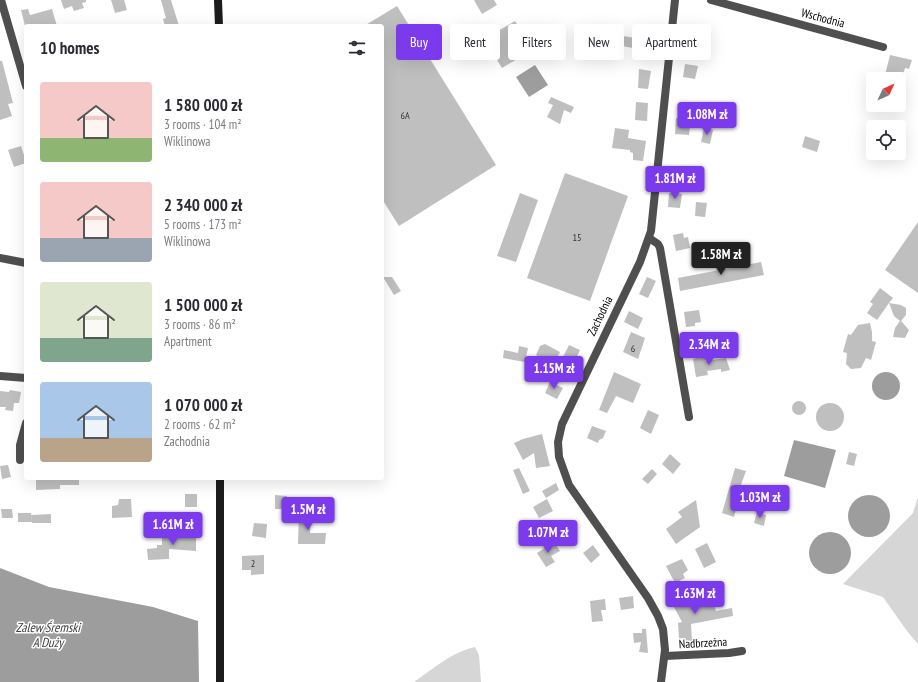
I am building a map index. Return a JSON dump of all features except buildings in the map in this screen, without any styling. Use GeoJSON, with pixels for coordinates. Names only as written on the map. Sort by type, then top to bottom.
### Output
{"type":"FeatureCollection","features":[{"type":"Feature","properties":{"kind":"main road"},"geometry":{"type":"LineString","coordinates":[[218,0],[218,24]]}},
{"type":"Feature","properties":{"kind":"main road"},"geometry":{"type":"LineString","coordinates":[[220,480],[220,682]]}},
{"type":"Feature","properties":{"kind":"street"},"geometry":{"type":"LineString","coordinates":[[1,0],[24,79]]}},
{"type":"Feature","properties":{"kind":"street","name":"Zachodnia"},"geometry":{"type":"LineString","coordinates":[[661,682],[665,656],[663,629],[655,609],[569,484],[560,464],[558,449],[559,434],[566,413],[640,262],[648,238],[656,194],[675,0]]}},
{"type":"Feature","properties":{"kind":"street","name":"Wschodnia"},"geometry":{"type":"LineString","coordinates":[[711,0],[883,47]]}},
{"type":"Feature","properties":{"kind":"street"},"geometry":{"type":"LineString","coordinates":[[648,238],[658,244],[660,248],[689,417]]}},
{"type":"Feature","properties":{"kind":"street"},"geometry":{"type":"LineString","coordinates":[[0,258],[24,263]]}},
{"type":"Feature","properties":{"kind":"street"},"geometry":{"type":"LineString","coordinates":[[0,376],[24,378]]}},
{"type":"Feature","properties":{"kind":"street"},"geometry":{"type":"LineString","coordinates":[[20,460],[20,445],[24,430]]}},
{"type":"Feature","properties":{"kind":"street","name":"Nadbrzeżna"},"geometry":{"type":"LineString","coordinates":[[665,656],[742,651]]}},
{"type":"Feature","properties":{"kind":"shaded area"},"geometry":{"type":"Polygon","coordinates":[[[918,497],[918,644],[883,597],[843,584],[913,513],[918,497]]]}},
{"type":"Feature","properties":{"kind":"shaded area"},"geometry":{"type":"Polygon","coordinates":[[[475,647],[479,655],[481,682],[414,682],[451,657],[467,649],[475,647]]]}},
{"type":"Feature","properties":{"kind":"water"},"geometry":{"type":"Polygon","coordinates":[[[535,65],[548,85],[529,97],[516,77],[535,65]]]}},
{"type":"Feature","properties":{"kind":"water"},"geometry":{"type":"Polygon","coordinates":[[[886,372],[896,376],[900,386],[896,396],[886,400],[876,396],[872,386],[876,376],[886,372]]]}},
{"type":"Feature","properties":{"kind":"water"},"geometry":{"type":"Polygon","coordinates":[[[794,440],[836,450],[825,488],[784,476],[794,440]]]}},
{"type":"Feature","properties":{"kind":"water"},"geometry":{"type":"Polygon","coordinates":[[[869,495],[884,501],[890,516],[884,531],[869,537],[854,531],[848,516],[854,501],[869,495]]]}},
{"type":"Feature","properties":{"kind":"water"},"geometry":{"type":"Polygon","coordinates":[[[830,532],[845,538],[851,553],[845,568],[830,574],[815,568],[809,553],[815,538],[830,532]]]}},
{"type":"Feature","properties":{"kind":"water","name":"Zalew Śremski A Duży"},"geometry":{"type":"Polygon","coordinates":[[[0,568],[49,587],[153,607],[198,621],[199,682],[0,682],[0,568]]]}}]}
